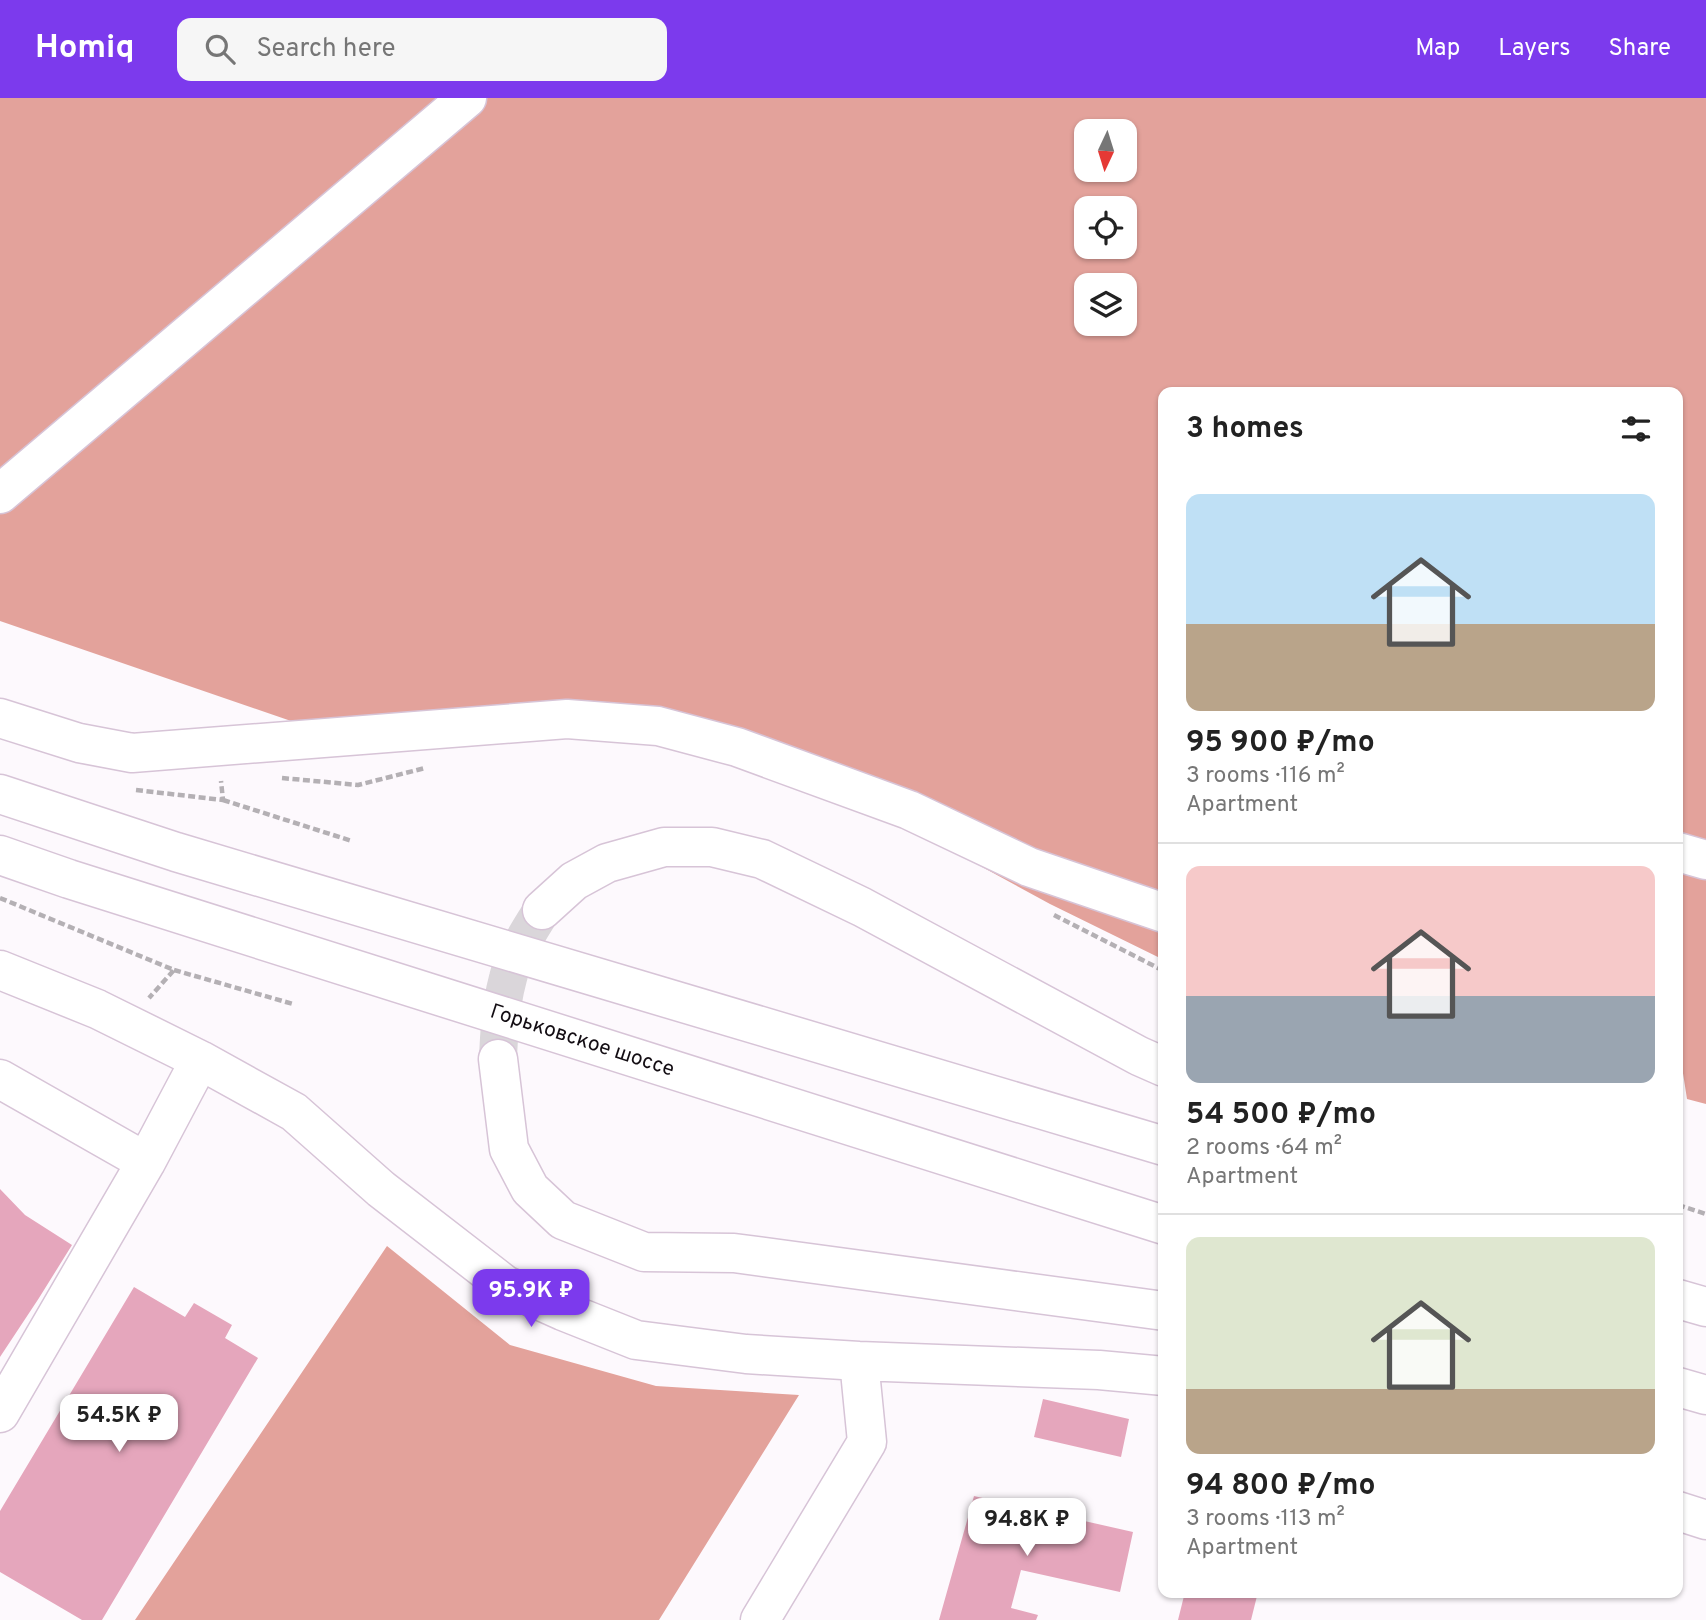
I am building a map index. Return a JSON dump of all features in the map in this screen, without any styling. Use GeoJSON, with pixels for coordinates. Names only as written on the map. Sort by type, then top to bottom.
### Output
{"type":"FeatureCollection","features":[{"type":"Feature","properties":{"kind":"main road"},"geometry":{"type":"LineString","coordinates":[[0,494],[467,98]]}},
{"type":"Feature","properties":{"kind":"main road"},"geometry":{"type":"LineString","coordinates":[[0,718],[79,743],[132,753],[566,719],[658,726],[737,747],[909,810],[1029,867],[1158,911]]}},
{"type":"Feature","properties":{"kind":"main road"},"geometry":{"type":"LineString","coordinates":[[0,794],[203,860],[1158,1144]]}},
{"type":"Feature","properties":{"kind":"main road"},"geometry":{"type":"LineString","coordinates":[[542,910],[574,881],[607,863],[664,847],[712,847],[762,859],[862,906],[1158,1064]]}},
{"type":"Feature","properties":{"kind":"main road"},"geometry":{"type":"LineString","coordinates":[[1683,853],[1706,860]]}},
{"type":"Feature","properties":{"kind":"main road","name":"Горьковское шоссе"},"geometry":{"type":"LineString","coordinates":[[0,855],[1158,1223]]}},
{"type":"Feature","properties":{"kind":"main road"},"geometry":{"type":"LineString","coordinates":[[0,970],[97,1009],[200,1060],[294,1112],[381,1189],[505,1285],[636,1340],[746,1354],[1099,1370],[1158,1375]]}},
{"type":"Feature","properties":{"kind":"main road"},"geometry":{"type":"LineString","coordinates":[[498,1059],[509,1149],[530,1189],[563,1220],[644,1252],[734,1253],[1158,1310]]}},
{"type":"Feature","properties":{"kind":"main road"},"geometry":{"type":"LineString","coordinates":[[0,1413],[146,1162],[200,1060]]}},
{"type":"Feature","properties":{"kind":"main road"},"geometry":{"type":"LineString","coordinates":[[0,1079],[146,1162]]}},
{"type":"Feature","properties":{"kind":"main road"},"geometry":{"type":"LineString","coordinates":[[760,1620],[867,1442],[859,1361]]}},
{"type":"Feature","properties":{"kind":"main road"},"geometry":{"type":"LineString","coordinates":[[1683,1388],[1706,1395]]}},
{"type":"Feature","properties":{"kind":"main road"},"geometry":{"type":"LineString","coordinates":[[1683,1513],[1706,1520]]}},
{"type":"Feature","properties":{"kind":"path"},"geometry":{"type":"LineString","coordinates":[[275,778],[358,785],[435,765]]}},
{"type":"Feature","properties":{"kind":"path"},"geometry":{"type":"LineString","coordinates":[[219,772],[223,800]]}},
{"type":"Feature","properties":{"kind":"path"},"geometry":{"type":"LineString","coordinates":[[135,790],[223,800],[352,841]]}},
{"type":"Feature","properties":{"kind":"path"},"geometry":{"type":"LineString","coordinates":[[0,898],[174,970],[293,1004]]}},
{"type":"Feature","properties":{"kind":"path"},"geometry":{"type":"LineString","coordinates":[[1052,914],[1158,968]]}},
{"type":"Feature","properties":{"kind":"path"},"geometry":{"type":"LineString","coordinates":[[159,1002],[148,997],[174,970]]}},
{"type":"Feature","properties":{"kind":"path"},"geometry":{"type":"LineString","coordinates":[[1683,1207],[1706,1214]]}},
{"type":"Feature","properties":{"kind":"shaded area"},"geometry":{"type":"Polygon","coordinates":[[[0,98],[1706,98],[1706,1104],[1687,1099],[1683,1073],[1683,387],[1158,387],[1158,957],[1050,904],[905,825],[692,749],[573,731],[352,742],[0,621],[0,98]]]}},
{"type":"Feature","properties":{"kind":"shaded area"},"geometry":{"type":"Polygon","coordinates":[[[387,1246],[510,1345],[656,1386],[799,1395],[659,1620],[135,1620],[387,1246]]]}},
{"type":"Feature","properties":{"kind":"building"},"geometry":{"type":"Polygon","coordinates":[[[0,1189],[25,1215],[72,1245],[0,1357],[0,1189]]]}},
{"type":"Feature","properties":{"kind":"building"},"geometry":{"type":"Polygon","coordinates":[[[134,1287],[185,1317],[194,1303],[232,1325],[225,1338],[258,1358],[102,1620],[82,1620],[0,1572],[0,1511],[134,1287]]]}},
{"type":"Feature","properties":{"kind":"building"},"geometry":{"type":"Polygon","coordinates":[[[1043,1399],[1129,1419],[1121,1457],[1034,1437],[1043,1399]]]}},
{"type":"Feature","properties":{"kind":"building"},"geometry":{"type":"Polygon","coordinates":[[[974,1496],[1133,1532],[1120,1592],[1021,1570],[1011,1608],[1038,1615],[1036,1620],[939,1620],[974,1496]]]}},
{"type":"Feature","properties":{"kind":"building"},"geometry":{"type":"Polygon","coordinates":[[[1184,1598],[1256,1598],[1251,1620],[1178,1620],[1184,1598]]]}},
{"type":"Feature","properties":{"kind":"tunnel"},"geometry":{"type":"LineString","coordinates":[[498,1059],[502,1008],[511,969],[522,942],[542,910]]}}]}
